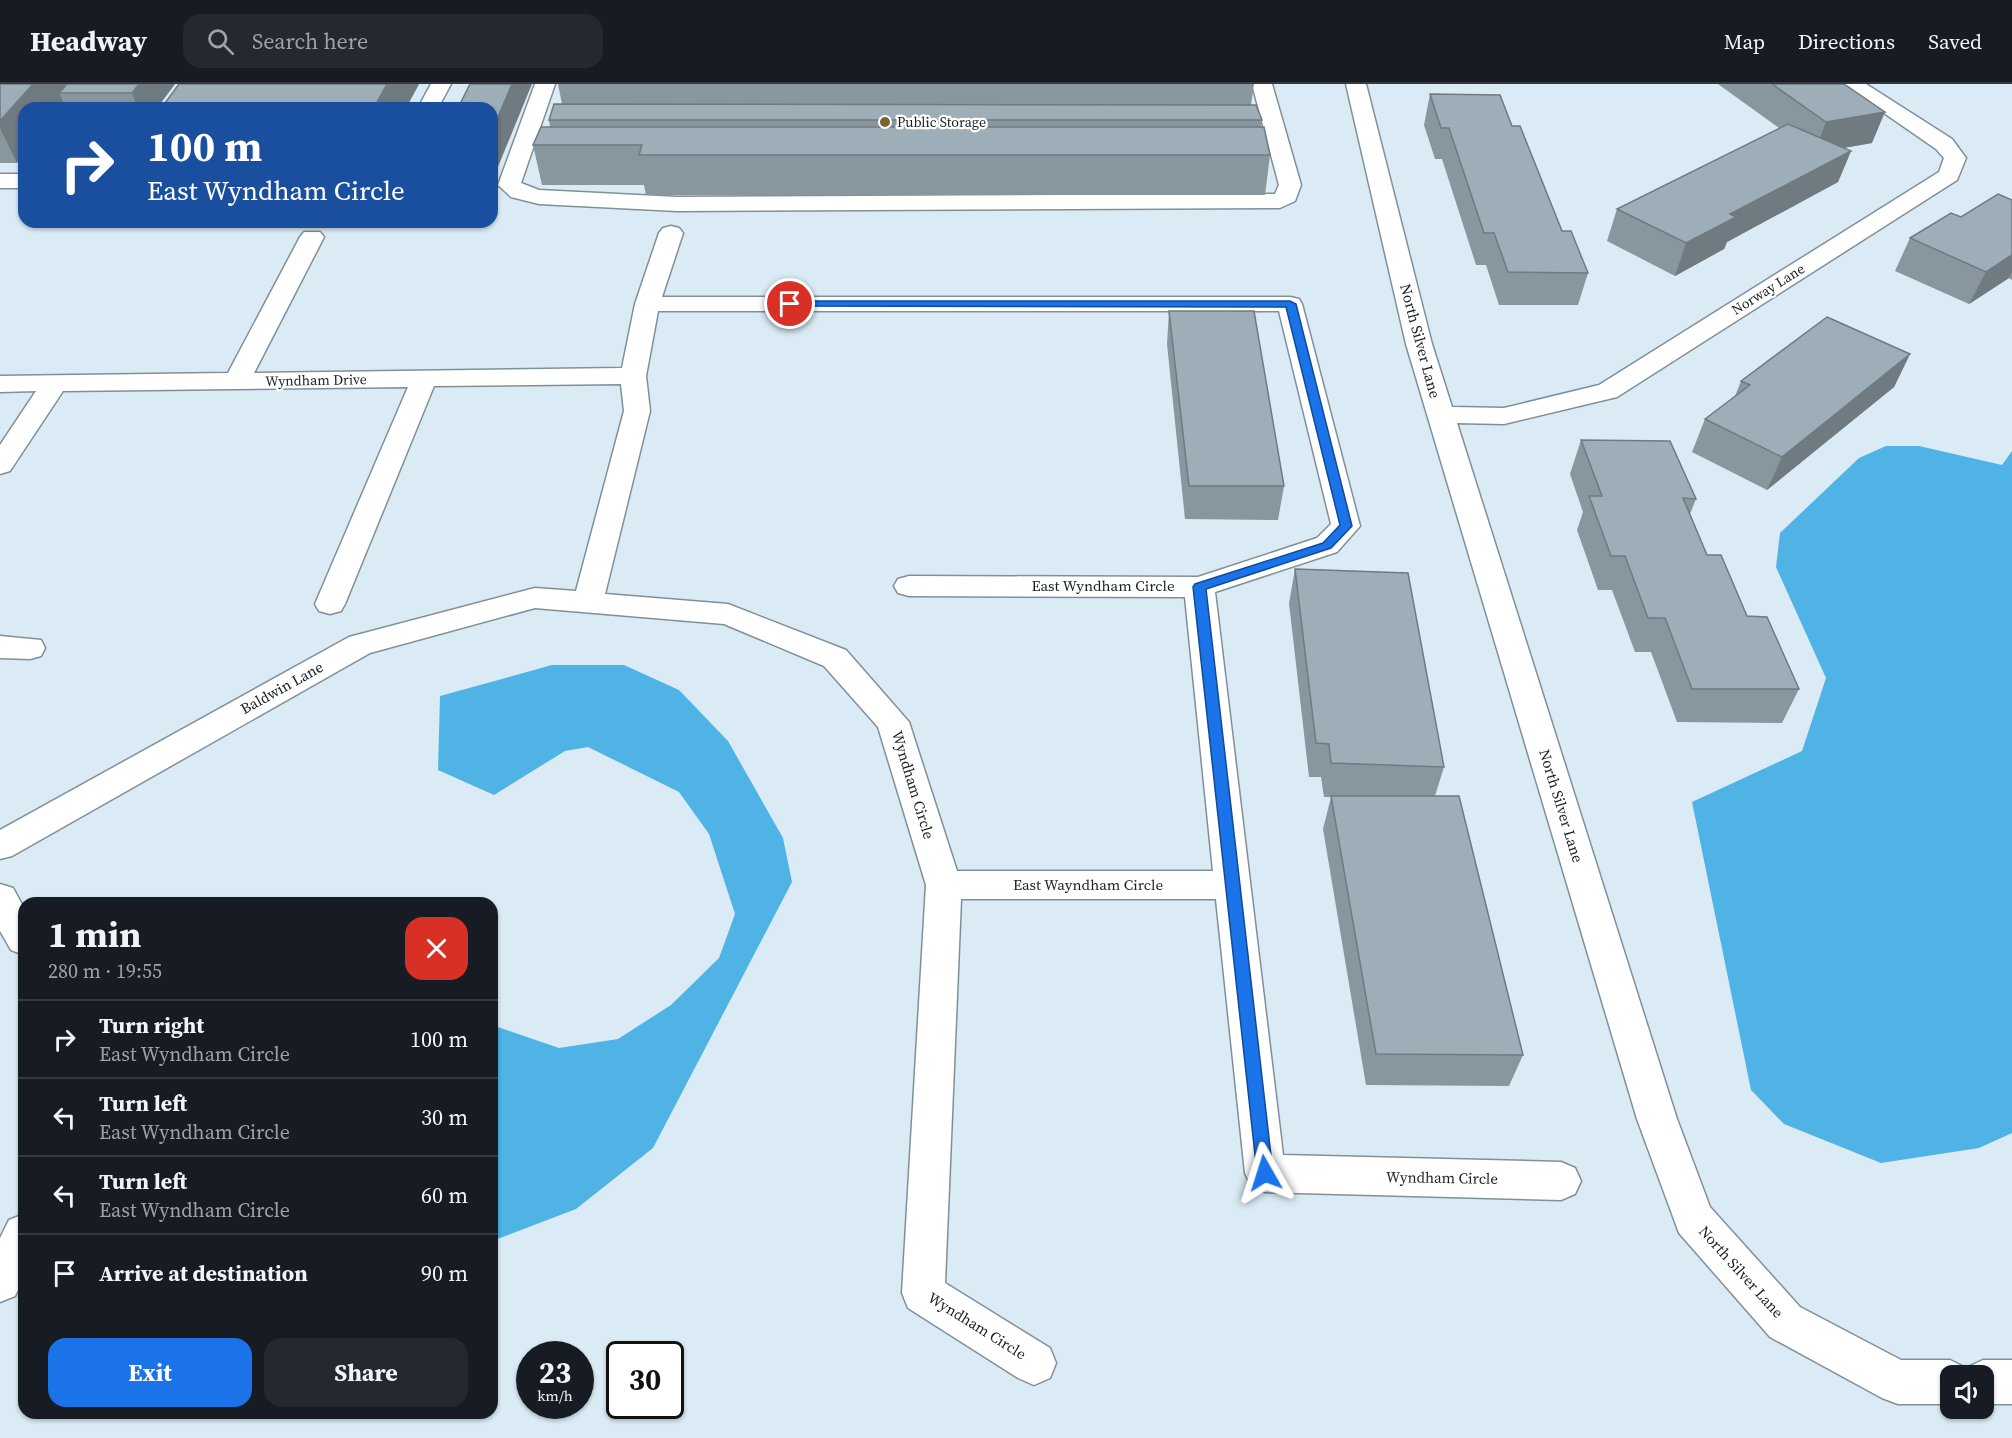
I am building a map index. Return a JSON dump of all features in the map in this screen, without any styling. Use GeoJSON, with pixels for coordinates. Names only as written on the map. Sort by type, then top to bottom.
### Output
{"type":"FeatureCollection","features":[{"type":"Feature","properties":{"kind":"street"},"geometry":{"type":"LineString","coordinates":[[431,102],[441,84]]}},
{"type":"Feature","properties":{"kind":"street"},"geometry":{"type":"LineString","coordinates":[[545,84],[509,185],[519,192],[539,197],[677,204],[1280,201],[1287,196],[1290,186],[1262,84]]}},
{"type":"Feature","properties":{"kind":"street","name":"North Silver Lane"},"geometry":{"type":"LineString","coordinates":[[1356,84],[1419,344],[1657,1119],[1694,1219],[1785,1322],[1898,1383],[1940,1383]]}},
{"type":"Feature","properties":{"kind":"street","name":"Norway Lane"},"geometry":{"type":"LineString","coordinates":[[1441,415],[1504,416],[1608,391],[1949,175],[1955,158],[1944,144],[1852,84]]}},
{"type":"Feature","properties":{"kind":"street"},"geometry":{"type":"LineString","coordinates":[[0,181],[18,181]]}},
{"type":"Feature","properties":{"kind":"street"},"geometry":{"type":"LineString","coordinates":[[588,602],[637,411],[633,376],[647,304],[670,234]]}},
{"type":"Feature","properties":{"kind":"street"},"geometry":{"type":"LineString","coordinates":[[237,381],[312,237]]}},
{"type":"Feature","properties":{"kind":"street","name":"East Wyndham Circle"},"geometry":{"type":"LineString","coordinates":[[647,304],[1290,304],[1346,526],[1327,545],[1199,587],[909,586]]}},
{"type":"Feature","properties":{"kind":"street","name":"Wyndham Drive"},"geometry":{"type":"LineString","coordinates":[[0,384],[633,376]]}},
{"type":"Feature","properties":{"kind":"street"},"geometry":{"type":"LineString","coordinates":[[330,604],[424,379]]}},
{"type":"Feature","properties":{"kind":"street"},"geometry":{"type":"LineString","coordinates":[[0,465],[55,383]]}},
{"type":"Feature","properties":{"kind":"street","name":"Wyndham Circle"},"geometry":{"type":"LineString","coordinates":[[1199,587],[1265,1173],[1561,1181]]}},
{"type":"Feature","properties":{"kind":"street","name":"Baldwin Lane"},"geometry":{"type":"LineString","coordinates":[[0,846],[360,645],[535,598],[588,602]]}},
{"type":"Feature","properties":{"kind":"street","name":"Wyndham Circle"},"geometry":{"type":"LineString","coordinates":[[588,602],[728,614],[835,658],[893,722],[944,885],[923,1293],[1034,1363]]}},
{"type":"Feature","properties":{"kind":"street","name":"East Wayndham Circle"},"geometry":{"type":"LineString","coordinates":[[944,885],[1232,885]]}},
{"type":"Feature","properties":{"kind":"street"},"geometry":{"type":"LineString","coordinates":[[0,898],[18,930]]}},
{"type":"Feature","properties":{"kind":"street"},"geometry":{"type":"LineString","coordinates":[[0,1282],[18,1246]]}},
{"type":"Feature","properties":{"kind":"street"},"geometry":{"type":"LineString","coordinates":[[1994,1383],[2012,1383]]}},
{"type":"Feature","properties":{"kind":"water"},"geometry":{"type":"Polygon","coordinates":[[[1886,446],[1919,446],[2002,465],[2012,451],[2012,1133],[1979,1148],[1881,1163],[1784,1124],[1751,1090],[1692,802],[1802,751],[1826,678],[1776,567],[1780,533],[1859,458],[1886,446]]]}},
{"type":"Feature","properties":{"kind":"water"},"geometry":{"type":"Polygon","coordinates":[[[552,665],[624,665],[679,690],[728,741],[783,838],[792,882],[653,1148],[576,1209],[498,1239],[498,1027],[559,1048],[618,1039],[671,1005],[719,958],[735,914],[709,834],[679,792],[588,747],[565,751],[494,795],[438,770],[440,696],[552,665]]]}},
{"type":"Feature","properties":{"kind":"building"},"geometry":{"type":"Polygon","coordinates":[[[0,84],[33,84],[0,121],[0,84]]]}},
{"type":"Feature","properties":{"kind":"building"},"geometry":{"type":"Polygon","coordinates":[[[67,84],[139,84],[132,93],[59,93],[67,84]]]}},
{"type":"Feature","properties":{"kind":"building"},"geometry":{"type":"Polygon","coordinates":[[[179,84],[387,84],[377,102],[166,102],[179,84]]]}},
{"type":"Feature","properties":{"kind":"building"},"geometry":{"type":"Polygon","coordinates":[[[470,84],[512,84],[498,117],[498,102],[461,102],[470,84]]]}},
{"type":"Feature","properties":{"kind":"building"},"geometry":{"type":"Polygon","coordinates":[[[1772,84],[1844,84],[1885,112],[1826,122],[1772,84]]]}},
{"type":"Feature","properties":{"kind":"building"},"geometry":{"type":"Polygon","coordinates":[[[1430,94],[1500,95],[1512,126],[1520,126],[1562,231],[1571,231],[1588,273],[1508,272],[1494,233],[1484,233],[1449,128],[1441,128],[1430,94]]]}},
{"type":"Feature","properties":{"kind":"building"},"geometry":{"type":"Polygon","coordinates":[[[554,104],[1256,105],[1262,120],[549,120],[554,104]]]}},
{"type":"Feature","properties":{"kind":"building"},"geometry":{"type":"Polygon","coordinates":[[[1788,124],[1851,151],[1730,214],[1736,217],[1686,243],[1617,209],[1788,124]]]}},
{"type":"Feature","properties":{"kind":"building"},"geometry":{"type":"Polygon","coordinates":[[[541,127],[1264,127],[1270,155],[639,155],[642,145],[533,145],[541,127]]]}},
{"type":"Feature","properties":{"kind":"building"},"geometry":{"type":"Polygon","coordinates":[[[1998,194],[2012,200],[2012,255],[1986,272],[1910,238],[1951,213],[1961,217],[1998,194]]]}},
{"type":"Feature","properties":{"kind":"building"},"geometry":{"type":"Polygon","coordinates":[[[1169,311],[1254,311],[1284,486],[1189,486],[1169,311]]]}},
{"type":"Feature","properties":{"kind":"building"},"geometry":{"type":"Polygon","coordinates":[[[1827,317],[1910,354],[1782,457],[1705,419],[1750,385],[1741,381],[1827,317]]]}},
{"type":"Feature","properties":{"kind":"building"},"geometry":{"type":"Polygon","coordinates":[[[1581,440],[1670,441],[1696,499],[1683,498],[1707,555],[1721,555],[1747,616],[1767,617],[1799,689],[1692,689],[1665,618],[1648,618],[1625,556],[1611,556],[1589,496],[1602,496],[1581,440]]]}},
{"type":"Feature","properties":{"kind":"building"},"geometry":{"type":"Polygon","coordinates":[[[1295,569],[1408,573],[1444,767],[1331,763],[1329,744],[1316,743],[1295,569]]]}},
{"type":"Feature","properties":{"kind":"building"},"geometry":{"type":"Polygon","coordinates":[[[1331,796],[1459,796],[1523,1055],[1376,1054],[1331,796]]]}},
{"type":"Feature","properties":{"kind":"place","name":"Public Storage"},"geometry":{"type":"Point","coordinates":[885,122]}},
{"type":"Feature","properties":{"kind":"route"},"geometry":{"type":"LineString","coordinates":[[790,304],[1290,304],[1346,526],[1327,545],[1199,587],[1265,1173]]}}]}
